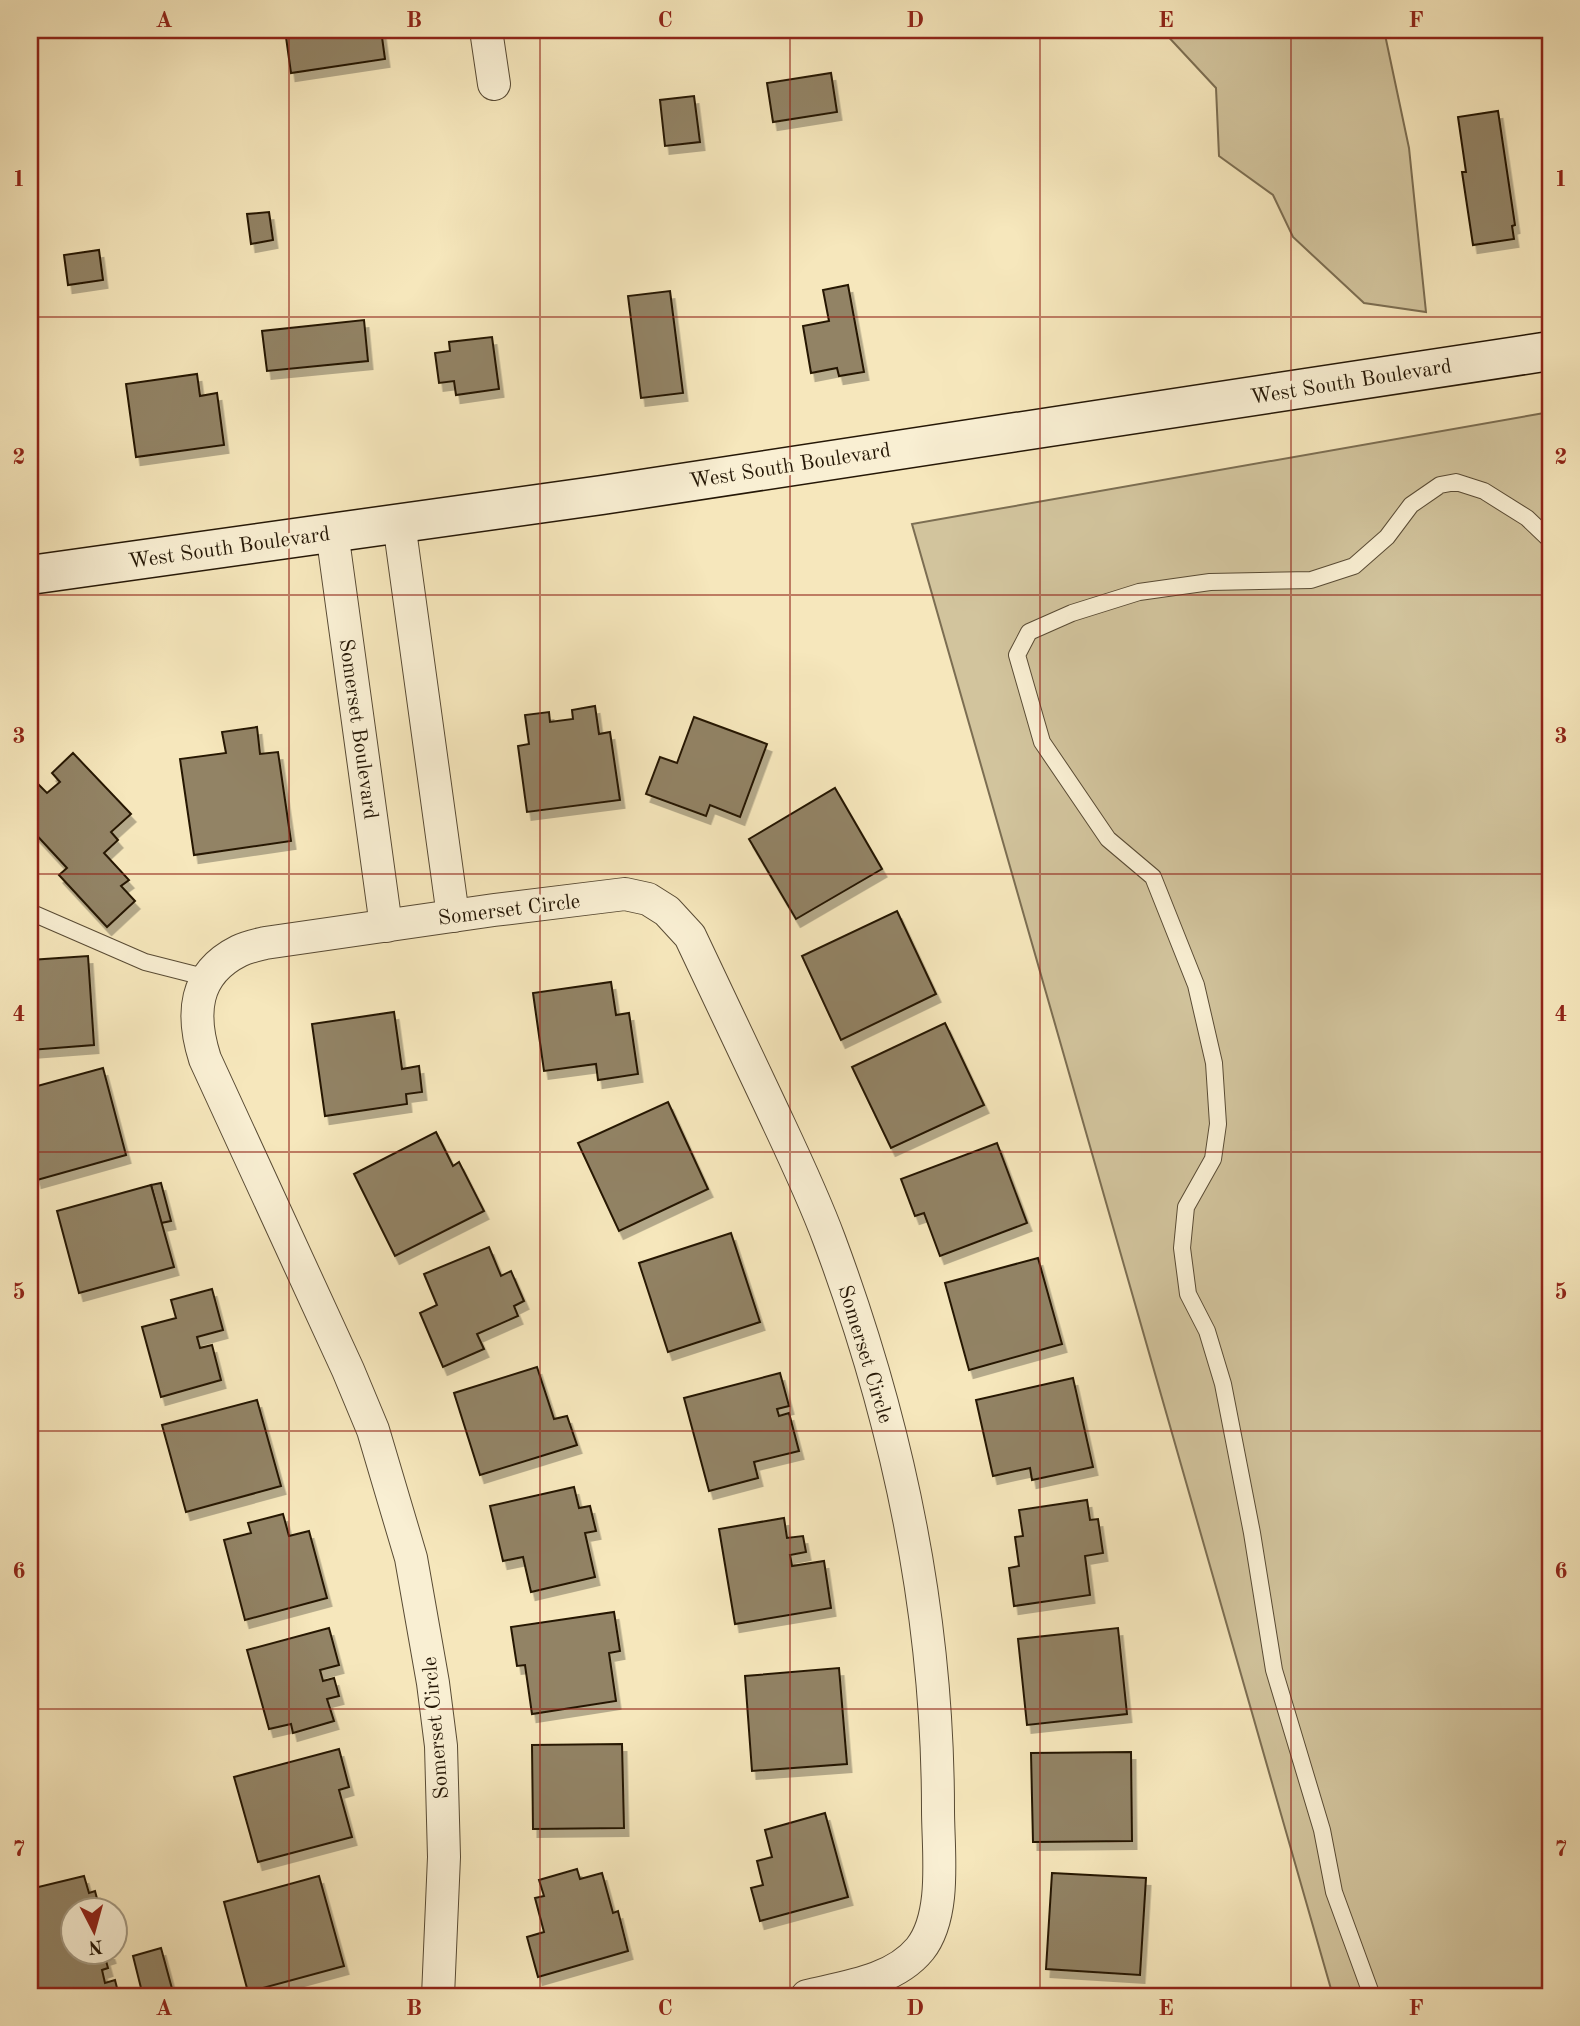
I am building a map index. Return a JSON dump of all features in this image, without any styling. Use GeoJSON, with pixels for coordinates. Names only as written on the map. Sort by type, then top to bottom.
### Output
{"type":"FeatureCollection","features":[{"type":"Feature","properties":{"kind":"main road","name":"West South Boulevard"},"geometry":{"type":"LineString","coordinates":[[30,575],[398,523],[1550,351]]}},
{"type":"Feature","properties":{"kind":"street"},"geometry":{"type":"LineString","coordinates":[[486,30],[494,84]]}},
{"type":"Feature","properties":{"kind":"street"},"geometry":{"type":"LineString","coordinates":[[398,523],[453,916]]}},
{"type":"Feature","properties":{"kind":"street","name":"Somerset Boulevard"},"geometry":{"type":"LineString","coordinates":[[332,532],[386,926]]}},
{"type":"Feature","properties":{"kind":"street","name":"Somerset Circle"},"geometry":{"type":"LineString","coordinates":[[438,1996],[444,1857],[441,1746],[411,1558],[373,1430],[205,1059],[197,1036],[197,1001],[208,978],[222,963],[239,951],[265,943],[625,894],[648,899],[667,911],[690,936],[806,1182],[829,1238],[876,1377],[895,1452],[922,1597],[934,1693],[938,1773],[938,1904],[933,1927],[921,1948],[904,1964],[887,1974],[807,1996]]}},
{"type":"Feature","properties":{"kind":"lane"},"geometry":{"type":"LineString","coordinates":[[1372,1996],[1334,1892],[1322,1830],[1274,1670],[1252,1533],[1223,1384],[1207,1331],[1188,1294],[1182,1248],[1186,1207],[1213,1159],[1218,1124],[1214,1063],[1196,985],[1153,877],[1108,839],[1042,743],[1017,654],[1029,632],[1072,612],[1139,592],[1210,582],[1311,580],[1354,566],[1387,537],[1411,505],[1440,485],[1456,482],[1485,491],[1527,518],[1550,540]]}},
{"type":"Feature","properties":{"kind":"lane"},"geometry":{"type":"LineString","coordinates":[[30,912],[145,962],[208,978]]}},
{"type":"Feature","properties":{"kind":"shaded area"},"geometry":{"type":"Polygon","coordinates":[[[1162,30],[1384,30],[1409,148],[1426,312],[1364,303],[1293,237],[1273,195],[1219,156],[1216,88],[1162,30]]]}},
{"type":"Feature","properties":{"kind":"shaded area"},"geometry":{"type":"Polygon","coordinates":[[[1550,412],[1550,1996],[1333,1996],[912,524],[1550,412]]]}},
{"type":"Feature","properties":{"kind":"building"},"geometry":{"type":"Polygon","coordinates":[[[285,30],[381,30],[385,59],[291,73],[285,30]]]}},
{"type":"Feature","properties":{"kind":"building"},"geometry":{"type":"Polygon","coordinates":[[[831,73],[837,112],[773,122],[767,83],[831,73]]]}},
{"type":"Feature","properties":{"kind":"building"},"geometry":{"type":"Polygon","coordinates":[[[694,96],[700,142],[665,146],[660,100],[694,96]]]}},
{"type":"Feature","properties":{"kind":"building"},"geometry":{"type":"Polygon","coordinates":[[[1498,111],[1515,225],[1512,226],[1514,239],[1473,245],[1462,172],[1466,172],[1458,117],[1498,111]]]}},
{"type":"Feature","properties":{"kind":"building"},"geometry":{"type":"Polygon","coordinates":[[[269,212],[273,240],[251,244],[247,214],[269,212]]]}},
{"type":"Feature","properties":{"kind":"building"},"geometry":{"type":"Polygon","coordinates":[[[99,250],[103,280],[68,285],[64,255],[99,250]]]}},
{"type":"Feature","properties":{"kind":"building"},"geometry":{"type":"Polygon","coordinates":[[[848,285],[864,372],[839,376],[837,368],[811,373],[803,326],[829,321],[823,290],[848,285]]]}},
{"type":"Feature","properties":{"kind":"building"},"geometry":{"type":"Polygon","coordinates":[[[670,291],[683,393],[641,398],[628,296],[670,291]]]}},
{"type":"Feature","properties":{"kind":"building"},"geometry":{"type":"Polygon","coordinates":[[[364,320],[368,361],[267,371],[262,331],[364,320]]]}},
{"type":"Feature","properties":{"kind":"building"},"geometry":{"type":"Polygon","coordinates":[[[492,337],[499,389],[456,395],[454,381],[439,383],[435,353],[450,351],[449,342],[492,337]]]}},
{"type":"Feature","properties":{"kind":"building"},"geometry":{"type":"Polygon","coordinates":[[[197,374],[200,396],[217,393],[224,445],[136,457],[126,384],[197,374]]]}},
{"type":"Feature","properties":{"kind":"building"},"geometry":{"type":"Polygon","coordinates":[[[595,706],[599,734],[610,732],[620,800],[527,812],[518,746],[529,744],[525,715],[549,712],[550,722],[573,719],[572,710],[595,706]]]}},
{"type":"Feature","properties":{"kind":"building"},"geometry":{"type":"Polygon","coordinates":[[[694,717],[767,744],[740,817],[710,805],[706,816],[646,794],[660,757],[677,763],[694,717]]]}},
{"type":"Feature","properties":{"kind":"building"},"geometry":{"type":"Polygon","coordinates":[[[257,727],[260,754],[278,752],[291,841],[194,855],[180,759],[226,753],[222,732],[257,727]]]}},
{"type":"Feature","properties":{"kind":"building"},"geometry":{"type":"Polygon","coordinates":[[[73,753],[131,814],[111,832],[118,840],[104,853],[129,880],[121,886],[135,901],[107,927],[59,875],[67,868],[30,828],[30,784],[34,780],[47,793],[60,782],[52,773],[73,753]]]}},
{"type":"Feature","properties":{"kind":"building"},"geometry":{"type":"Polygon","coordinates":[[[835,788],[882,869],[796,919],[749,839],[835,788]]]}},
{"type":"Feature","properties":{"kind":"building"},"geometry":{"type":"Polygon","coordinates":[[[897,911],[936,994],[841,1040],[802,956],[897,911]]]}},
{"type":"Feature","properties":{"kind":"building"},"geometry":{"type":"Polygon","coordinates":[[[88,956],[94,1045],[30,1050],[30,960],[88,956]]]}},
{"type":"Feature","properties":{"kind":"building"},"geometry":{"type":"Polygon","coordinates":[[[611,982],[616,1015],[629,1013],[638,1074],[598,1080],[596,1064],[544,1071],[533,993],[611,982]]]}},
{"type":"Feature","properties":{"kind":"building"},"geometry":{"type":"Polygon","coordinates":[[[394,1012],[402,1069],[419,1066],[422,1092],[406,1094],[407,1104],[325,1116],[312,1024],[394,1012]]]}},
{"type":"Feature","properties":{"kind":"building"},"geometry":{"type":"Polygon","coordinates":[[[945,1023],[984,1105],[891,1148],[852,1067],[945,1023]]]}},
{"type":"Feature","properties":{"kind":"building"},"geometry":{"type":"Polygon","coordinates":[[[103,1068],[126,1155],[37,1180],[30,1152],[30,1088],[103,1068]]]}},
{"type":"Feature","properties":{"kind":"building"},"geometry":{"type":"Polygon","coordinates":[[[668,1102],[708,1189],[619,1231],[578,1143],[668,1102]]]}},
{"type":"Feature","properties":{"kind":"building"},"geometry":{"type":"Polygon","coordinates":[[[436,1132],[453,1166],[459,1162],[484,1211],[395,1256],[354,1174],[436,1132]]]}},
{"type":"Feature","properties":{"kind":"building"},"geometry":{"type":"Polygon","coordinates":[[[997,1143],[1027,1223],[940,1256],[924,1213],[915,1216],[901,1179],[997,1143]]]}},
{"type":"Feature","properties":{"kind":"building"},"geometry":{"type":"Polygon","coordinates":[[[161,1183],[171,1221],[161,1223],[151,1185],[161,1183]]]}},
{"type":"Feature","properties":{"kind":"building"},"geometry":{"type":"Polygon","coordinates":[[[151,1185],[174,1267],[79,1293],[57,1211],[151,1185]]]}},
{"type":"Feature","properties":{"kind":"building"},"geometry":{"type":"Polygon","coordinates":[[[731,1233],[760,1322],[668,1352],[639,1263],[731,1233]]]}},
{"type":"Feature","properties":{"kind":"building"},"geometry":{"type":"Polygon","coordinates":[[[489,1247],[501,1276],[511,1271],[524,1301],[514,1306],[518,1316],[477,1334],[484,1349],[443,1367],[420,1313],[437,1305],[424,1274],[489,1247]]]}},
{"type":"Feature","properties":{"kind":"building"},"geometry":{"type":"Polygon","coordinates":[[[1038,1258],[1062,1344],[969,1370],[945,1283],[1038,1258]]]}},
{"type":"Feature","properties":{"kind":"building"},"geometry":{"type":"Polygon","coordinates":[[[212,1289],[223,1330],[197,1337],[200,1348],[212,1345],[221,1380],[161,1397],[142,1327],[176,1318],[171,1300],[212,1289]]]}},
{"type":"Feature","properties":{"kind":"building"},"geometry":{"type":"Polygon","coordinates":[[[537,1367],[554,1419],[567,1416],[577,1445],[480,1475],[454,1393],[537,1367]]]}},
{"type":"Feature","properties":{"kind":"building"},"geometry":{"type":"Polygon","coordinates":[[[780,1373],[789,1406],[777,1409],[779,1416],[789,1413],[799,1451],[754,1462],[758,1478],[709,1491],[684,1398],[780,1373]]]}},
{"type":"Feature","properties":{"kind":"building"},"geometry":{"type":"Polygon","coordinates":[[[1073,1378],[1093,1467],[1032,1480],[1030,1468],[993,1476],[976,1400],[1073,1378]]]}},
{"type":"Feature","properties":{"kind":"building"},"geometry":{"type":"Polygon","coordinates":[[[257,1400],[281,1486],[186,1512],[162,1425],[257,1400]]]}},
{"type":"Feature","properties":{"kind":"building"},"geometry":{"type":"Polygon","coordinates":[[[574,1487],[579,1508],[590,1506],[596,1531],[585,1533],[595,1577],[531,1592],[523,1557],[503,1561],[490,1506],[574,1487]]]}},
{"type":"Feature","properties":{"kind":"building"},"geometry":{"type":"Polygon","coordinates":[[[1087,1500],[1090,1520],[1098,1519],[1103,1553],[1085,1556],[1090,1595],[1014,1606],[1009,1568],[1019,1566],[1015,1537],[1023,1536],[1019,1510],[1087,1500]]]}},
{"type":"Feature","properties":{"kind":"building"},"geometry":{"type":"Polygon","coordinates":[[[283,1514],[289,1536],[309,1531],[327,1598],[245,1620],[224,1540],[251,1533],[248,1523],[283,1514]]]}},
{"type":"Feature","properties":{"kind":"building"},"geometry":{"type":"Polygon","coordinates":[[[784,1518],[787,1538],[803,1536],[806,1552],[790,1555],[792,1566],[824,1561],[831,1608],[735,1624],[719,1529],[784,1518]]]}},
{"type":"Feature","properties":{"kind":"building"},"geometry":{"type":"Polygon","coordinates":[[[614,1612],[620,1651],[609,1653],[616,1701],[532,1714],[525,1665],[517,1666],[511,1627],[614,1612]]]}},
{"type":"Feature","properties":{"kind":"building"},"geometry":{"type":"Polygon","coordinates":[[[329,1628],[339,1665],[320,1670],[323,1681],[334,1678],[339,1696],[327,1699],[334,1721],[293,1733],[291,1724],[269,1729],[247,1650],[329,1628]]]}},
{"type":"Feature","properties":{"kind":"building"},"geometry":{"type":"Polygon","coordinates":[[[1118,1628],[1127,1714],[1027,1725],[1018,1639],[1118,1628]]]}},
{"type":"Feature","properties":{"kind":"building"},"geometry":{"type":"Polygon","coordinates":[[[839,1668],[847,1764],[752,1771],[745,1676],[839,1668]]]}},
{"type":"Feature","properties":{"kind":"building"},"geometry":{"type":"Polygon","coordinates":[[[622,1744],[624,1828],[533,1829],[532,1745],[622,1744]]]}},
{"type":"Feature","properties":{"kind":"building"},"geometry":{"type":"Polygon","coordinates":[[[339,1749],[349,1787],[339,1790],[352,1837],[258,1862],[234,1777],[339,1749]]]}},
{"type":"Feature","properties":{"kind":"building"},"geometry":{"type":"Polygon","coordinates":[[[1131,1752],[1132,1841],[1033,1842],[1031,1753],[1131,1752]]]}},
{"type":"Feature","properties":{"kind":"building"},"geometry":{"type":"Polygon","coordinates":[[[825,1813],[848,1897],[760,1921],[751,1888],[763,1885],[757,1861],[772,1857],[765,1830],[825,1813]]]}},
{"type":"Feature","properties":{"kind":"building"},"geometry":{"type":"Polygon","coordinates":[[[577,1869],[580,1879],[602,1873],[613,1913],[618,1911],[628,1951],[538,1977],[527,1937],[544,1932],[535,1898],[544,1896],[539,1880],[577,1869]]]}},
{"type":"Feature","properties":{"kind":"building"},"geometry":{"type":"Polygon","coordinates":[[[1052,1873],[1146,1878],[1140,1975],[1046,1969],[1052,1873]]]}},
{"type":"Feature","properties":{"kind":"building"},"geometry":{"type":"Polygon","coordinates":[[[84,1876],[89,1893],[95,1891],[96,1896],[60,1896],[60,1966],[107,1966],[102,1970],[105,1983],[115,1980],[119,1996],[30,1996],[30,1889],[84,1876]]]}},
{"type":"Feature","properties":{"kind":"building"},"geometry":{"type":"Polygon","coordinates":[[[319,1876],[344,1966],[248,1992],[224,1902],[319,1876]]]}},
{"type":"Feature","properties":{"kind":"building"},"geometry":{"type":"Polygon","coordinates":[[[161,1948],[174,1996],[143,1996],[133,1956],[161,1948]]]}}]}
